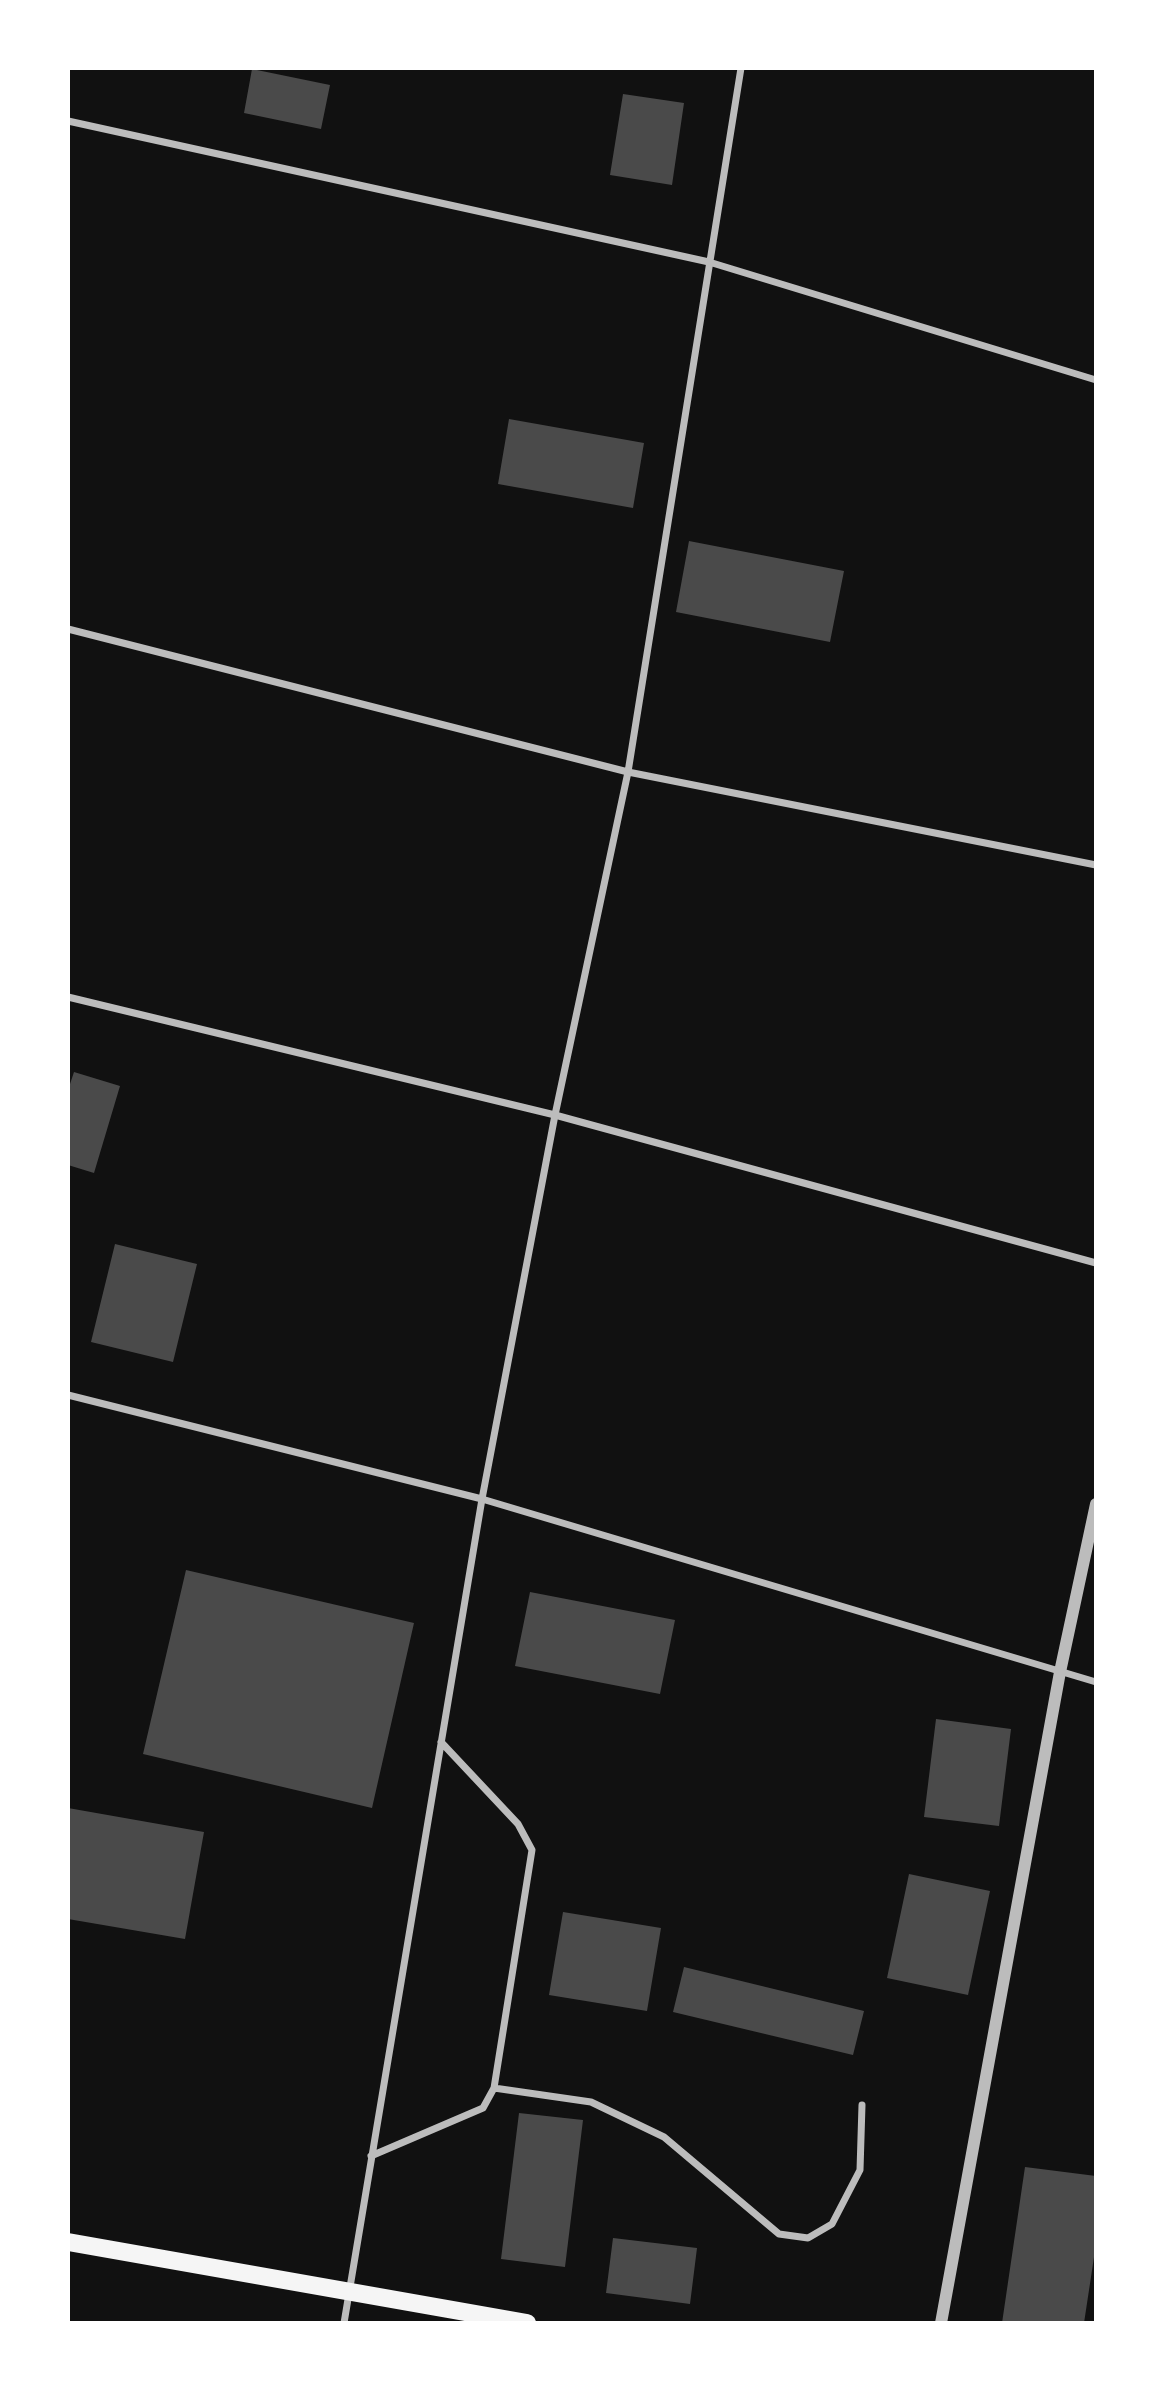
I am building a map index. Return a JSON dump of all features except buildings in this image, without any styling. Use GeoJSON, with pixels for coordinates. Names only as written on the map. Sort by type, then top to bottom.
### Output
{"type":"FeatureCollection","features":[{"type":"Feature","properties":{"kind":"main road"},"geometry":{"type":"LineString","coordinates":[[68,2242],[527,2323]]}},
{"type":"Feature","properties":{"kind":"street"},"geometry":{"type":"LineString","coordinates":[[344,2323],[482,1499],[555,1115],[628,772],[741,68]]}},
{"type":"Feature","properties":{"kind":"street"},"geometry":{"type":"LineString","coordinates":[[68,121],[709,262],[1096,380]]}},
{"type":"Feature","properties":{"kind":"street"},"geometry":{"type":"LineString","coordinates":[[68,629],[628,772],[1096,866]]}},
{"type":"Feature","properties":{"kind":"street"},"geometry":{"type":"LineString","coordinates":[[68,998],[555,1115],[1096,1263]]}},
{"type":"Feature","properties":{"kind":"street"},"geometry":{"type":"LineString","coordinates":[[68,1395],[482,1499],[1096,1682]]}},
{"type":"Feature","properties":{"kind":"street"},"geometry":{"type":"LineString","coordinates":[[941,2323],[1060,1672],[1096,1504]]}},
{"type":"Feature","properties":{"kind":"street"},"geometry":{"type":"LineString","coordinates":[[371,2156],[483,2108],[494,2088],[532,1850],[518,1824],[441,1742]]}},
{"type":"Feature","properties":{"kind":"street"},"geometry":{"type":"LineString","coordinates":[[494,2088],[591,2102],[664,2137],[779,2234],[808,2238],[832,2224],[860,2170],[862,2105]]}}]}
